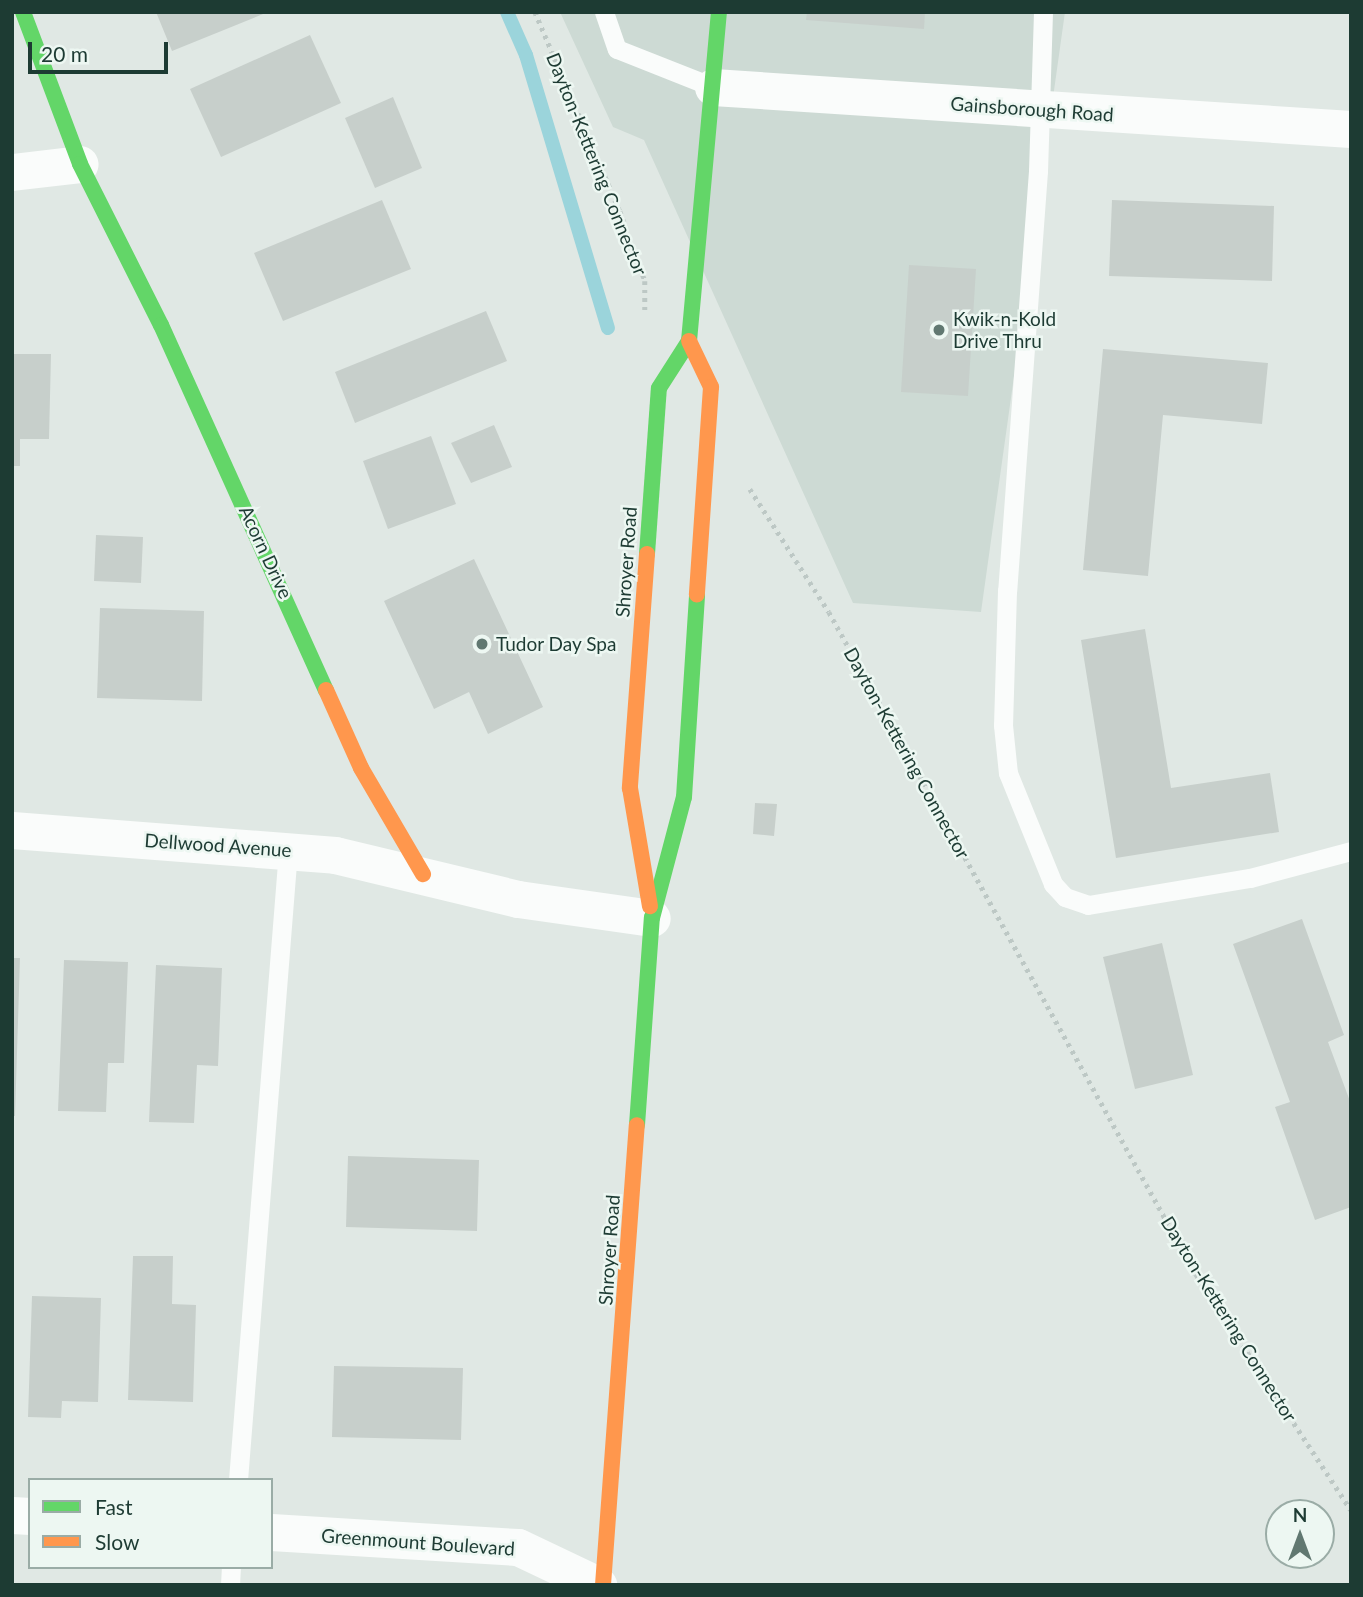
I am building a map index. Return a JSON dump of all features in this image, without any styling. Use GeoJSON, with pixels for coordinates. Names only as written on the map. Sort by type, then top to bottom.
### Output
{"type":"FeatureCollection","features":[{"type":"Feature","properties":{"kind":"main road","name":"Acorn Drive"},"geometry":{"type":"LineString","coordinates":[[23,12],[80,163],[161,324],[362,768],[423,874]]}},
{"type":"Feature","properties":{"kind":"main road","name":"Shroyer Road"},"geometry":{"type":"LineString","coordinates":[[652,918],[630,788],[659,388],[690,341],[719,12]]}},
{"type":"Feature","properties":{"kind":"main road","name":"Shroyer Road"},"geometry":{"type":"LineString","coordinates":[[601,1585],[652,918],[684,797],[711,387],[690,341]]}},
{"type":"Feature","properties":{"kind":"street","name":"Gainsborough Road"},"geometry":{"type":"LineString","coordinates":[[713,87],[1351,129]]}},
{"type":"Feature","properties":{"kind":"street"},"geometry":{"type":"LineString","coordinates":[[12,172],[80,163]]}},
{"type":"Feature","properties":{"kind":"street","name":"Dellwood Avenue"},"geometry":{"type":"LineString","coordinates":[[12,830],[288,850],[423,874]]}},
{"type":"Feature","properties":{"kind":"street"},"geometry":{"type":"LineString","coordinates":[[423,874],[518,899],[652,918]]}},
{"type":"Feature","properties":{"kind":"street","name":"Greenmount Boulevard"},"geometry":{"type":"LineString","coordinates":[[273,1532],[518,1547],[601,1585]]}},
{"type":"Feature","properties":{"kind":"lane"},"geometry":{"type":"LineString","coordinates":[[604,12],[617,49],[713,87]]}},
{"type":"Feature","properties":{"kind":"lane"},"geometry":{"type":"LineString","coordinates":[[617,49],[619,12]]}},
{"type":"Feature","properties":{"kind":"lane"},"geometry":{"type":"LineString","coordinates":[[1043,12],[1041,110],[1003,725],[1008,773],[1053,884],[1065,897],[1088,905],[1250,878],[1351,851]]}},
{"type":"Feature","properties":{"kind":"lane"},"geometry":{"type":"LineString","coordinates":[[238,1478],[288,850]]}},
{"type":"Feature","properties":{"kind":"path","name":"Dayton-Kettering Connector"},"geometry":{"type":"LineString","coordinates":[[535,12],[624,223],[645,281],[645,316]]}},
{"type":"Feature","properties":{"kind":"path","name":"Dayton-Kettering Connector"},"geometry":{"type":"LineString","coordinates":[[747,479],[830,612],[1196,1274],[1351,1510]]}},
{"type":"Feature","properties":{"kind":"shaded area"},"geometry":{"type":"Polygon","coordinates":[[[560,12],[1065,12],[981,612],[853,603],[644,140],[613,127],[560,12]]]}},
{"type":"Feature","properties":{"kind":"building"},"geometry":{"type":"Polygon","coordinates":[[[156,12],[268,12],[172,51],[156,12]]]}},
{"type":"Feature","properties":{"kind":"building"},"geometry":{"type":"Polygon","coordinates":[[[807,12],[925,12],[924,29],[806,20],[807,12]]]}},
{"type":"Feature","properties":{"kind":"building"},"geometry":{"type":"Polygon","coordinates":[[[310,35],[341,103],[221,157],[190,89],[310,35]]]}},
{"type":"Feature","properties":{"kind":"building"},"geometry":{"type":"Polygon","coordinates":[[[393,97],[422,168],[375,188],[345,118],[393,97]]]}},
{"type":"Feature","properties":{"kind":"building"},"geometry":{"type":"Polygon","coordinates":[[[382,200],[411,269],[283,321],[254,253],[382,200]]]}},
{"type":"Feature","properties":{"kind":"building"},"geometry":{"type":"Polygon","coordinates":[[[1112,200],[1274,206],[1272,281],[1109,276],[1112,200]]]}},
{"type":"Feature","properties":{"kind":"building","name":"Kwik-n-Kold Drive Thru"},"geometry":{"type":"Polygon","coordinates":[[[909,265],[976,269],[968,396],[901,392],[909,265]]]}},
{"type":"Feature","properties":{"kind":"building"},"geometry":{"type":"Polygon","coordinates":[[[486,311],[507,361],[355,423],[335,372],[486,311]]]}},
{"type":"Feature","properties":{"kind":"building"},"geometry":{"type":"Polygon","coordinates":[[[1103,349],[1268,363],[1262,424],[1163,415],[1148,576],[1083,570],[1103,349]]]}},
{"type":"Feature","properties":{"kind":"building"},"geometry":{"type":"Polygon","coordinates":[[[12,354],[51,354],[49,439],[20,439],[20,466],[12,466],[12,354]]]}},
{"type":"Feature","properties":{"kind":"building"},"geometry":{"type":"Polygon","coordinates":[[[494,425],[512,467],[471,483],[451,443],[494,425]]]}},
{"type":"Feature","properties":{"kind":"building"},"geometry":{"type":"Polygon","coordinates":[[[431,436],[456,504],[388,529],[363,461],[431,436]]]}},
{"type":"Feature","properties":{"kind":"building"},"geometry":{"type":"Polygon","coordinates":[[[96,535],[143,537],[141,583],[94,581],[96,535]]]}},
{"type":"Feature","properties":{"kind":"building"},"geometry":{"type":"Polygon","coordinates":[[[474,559],[543,707],[488,734],[469,692],[434,709],[384,601],[474,559]]]}},
{"type":"Feature","properties":{"kind":"building"},"geometry":{"type":"Polygon","coordinates":[[[100,608],[204,611],[202,701],[97,698],[100,608]]]}},
{"type":"Feature","properties":{"kind":"building"},"geometry":{"type":"Polygon","coordinates":[[[1145,629],[1171,788],[1270,773],[1279,832],[1116,858],[1081,640],[1145,629]]]}},
{"type":"Feature","properties":{"kind":"building"},"geometry":{"type":"Polygon","coordinates":[[[755,803],[777,804],[774,836],[753,834],[755,803]]]}},
{"type":"Feature","properties":{"kind":"building"},"geometry":{"type":"Polygon","coordinates":[[[1302,919],[1344,1035],[1328,1042],[1351,1104],[1351,1207],[1315,1220],[1275,1107],[1290,1102],[1233,944],[1302,919]]]}},
{"type":"Feature","properties":{"kind":"building"},"geometry":{"type":"Polygon","coordinates":[[[1162,943],[1193,1075],[1135,1089],[1103,957],[1162,943]]]}},
{"type":"Feature","properties":{"kind":"building"},"geometry":{"type":"Polygon","coordinates":[[[12,958],[20,958],[15,1116],[12,1116],[12,958]]]}},
{"type":"Feature","properties":{"kind":"building"},"geometry":{"type":"Polygon","coordinates":[[[64,960],[128,962],[124,1063],[108,1063],[106,1112],[58,1111],[64,960]]]}},
{"type":"Feature","properties":{"kind":"building"},"geometry":{"type":"Polygon","coordinates":[[[156,965],[222,968],[218,1066],[197,1065],[194,1123],[149,1122],[156,965]]]}},
{"type":"Feature","properties":{"kind":"building"},"geometry":{"type":"Polygon","coordinates":[[[348,1156],[479,1160],[477,1231],[346,1227],[348,1156]]]}},
{"type":"Feature","properties":{"kind":"building"},"geometry":{"type":"Polygon","coordinates":[[[133,1256],[173,1256],[172,1304],[196,1305],[193,1402],[128,1400],[133,1256]]]}},
{"type":"Feature","properties":{"kind":"building"},"geometry":{"type":"Polygon","coordinates":[[[32,1296],[101,1298],[98,1402],[62,1401],[61,1418],[28,1417],[32,1296]]]}},
{"type":"Feature","properties":{"kind":"building"},"geometry":{"type":"Polygon","coordinates":[[[334,1366],[463,1368],[461,1440],[332,1437],[334,1366]]]}},
{"type":"Feature","properties":{"kind":"waterway"},"geometry":{"type":"LineString","coordinates":[[507,12],[526,55],[608,328]]}},
{"type":"Feature","properties":{"kind":"traffic: fast"},"geometry":{"type":"LineString","coordinates":[[23,12],[80,164],[161,325],[326,690]]}},
{"type":"Feature","properties":{"kind":"traffic: fast"},"geometry":{"type":"LineString","coordinates":[[647,554],[659,388],[689,341],[719,12]]}},
{"type":"Feature","properties":{"kind":"traffic: fast"},"geometry":{"type":"LineString","coordinates":[[637,1125],[652,918],[684,797],[697,595]]}},
{"type":"Feature","properties":{"kind":"traffic: slow"},"geometry":{"type":"LineString","coordinates":[[689,341],[711,387],[697,595]]}},
{"type":"Feature","properties":{"kind":"traffic: slow"},"geometry":{"type":"LineString","coordinates":[[647,554],[630,788],[650,906]]}},
{"type":"Feature","properties":{"kind":"traffic: slow"},"geometry":{"type":"LineString","coordinates":[[326,690],[361,768],[423,874]]}},
{"type":"Feature","properties":{"kind":"traffic: slow"},"geometry":{"type":"LineString","coordinates":[[603,1585],[637,1125]]}},
{"type":"Feature","properties":{"kind":"place","name":"Kwik-n-Kold Drive Thru"},"geometry":{"type":"Point","coordinates":[939,330]}},
{"type":"Feature","properties":{"kind":"place","name":"Tudor Day Spa"},"geometry":{"type":"Point","coordinates":[482,644]}}]}
